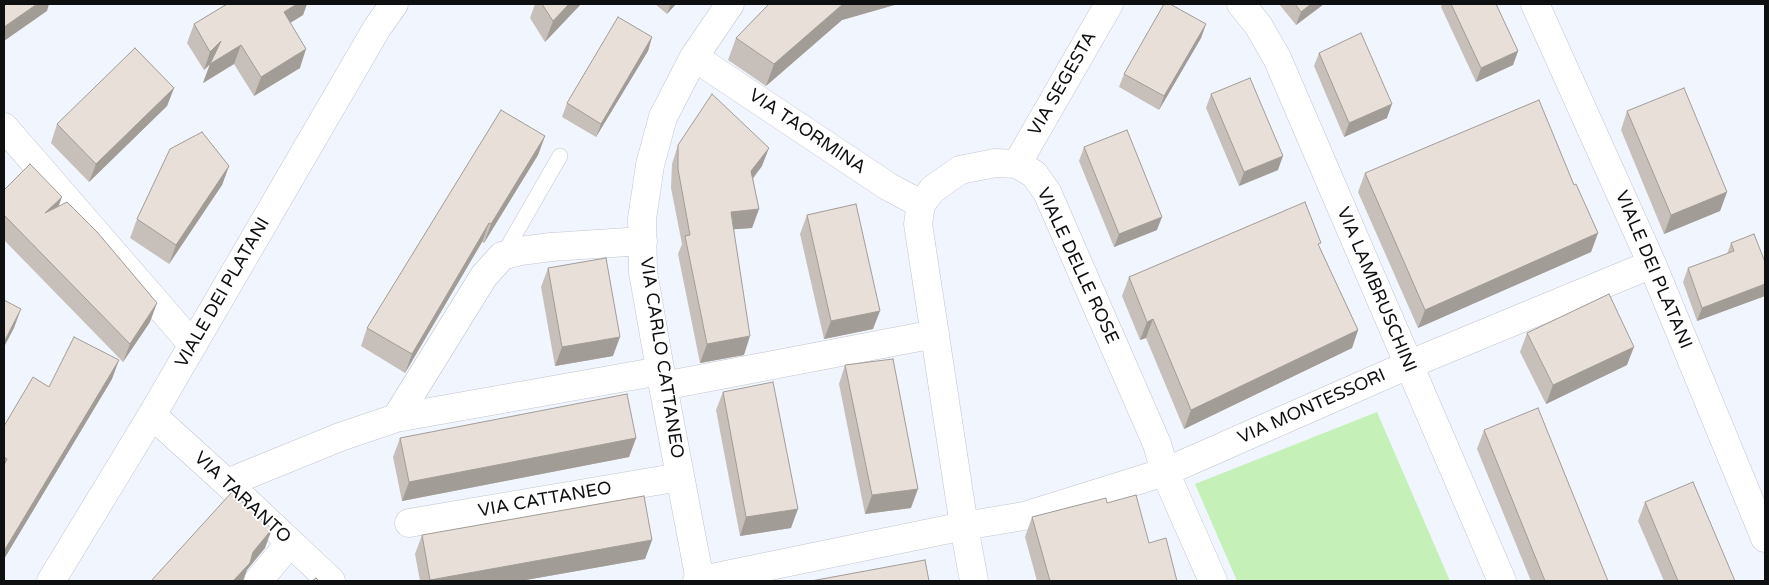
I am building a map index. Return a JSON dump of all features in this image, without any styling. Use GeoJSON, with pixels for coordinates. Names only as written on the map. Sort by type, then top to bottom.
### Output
{"type":"FeatureCollection","features":[{"type":"Feature","properties":{"kind":"street","name":"VIALE DEI PLATANI"},"geometry":{"type":"LineString","coordinates":[[51,581],[152,415],[377,28],[394,4]]}},
{"type":"Feature","properties":{"kind":"street","name":"VIA CARLO CATTANEO"},"geometry":{"type":"LineString","coordinates":[[699,581],[643,272],[642,219],[650,165],[663,117],[694,57],[730,4]]}},
{"type":"Feature","properties":{"kind":"street","name":"VIA SEGESTA"},"geometry":{"type":"LineString","coordinates":[[1017,164],[1109,4]]}},
{"type":"Feature","properties":{"kind":"street","name":"VIA LAMBRUSCHINI"},"geometry":{"type":"LineString","coordinates":[[1241,4],[1258,25],[1277,58],[1502,581]]}},
{"type":"Feature","properties":{"kind":"street","name":"VIALE DEI PLATANI"},"geometry":{"type":"LineString","coordinates":[[1535,4],[1652,264],[1765,538]]}},
{"type":"Feature","properties":{"kind":"street","name":"VIA TAORMINA"},"geometry":{"type":"LineString","coordinates":[[694,57],[889,187],[921,204]]}},
{"type":"Feature","properties":{"kind":"street"},"geometry":{"type":"LineString","coordinates":[[4,127],[193,345]]}},
{"type":"Feature","properties":{"kind":"street"},"geometry":{"type":"LineString","coordinates":[[974,581],[918,224],[921,204],[933,189],[960,170],[995,163],[1017,164]]}},
{"type":"Feature","properties":{"kind":"street","name":"VIALE DELLE ROSE"},"geometry":{"type":"LineString","coordinates":[[1017,164],[1034,174],[1047,192],[1157,444],[1165,472],[1213,581]]}},
{"type":"Feature","properties":{"kind":"street"},"geometry":{"type":"LineString","coordinates":[[396,418],[484,276],[502,256],[520,251],[551,247],[643,241]]}},
{"type":"Feature","properties":{"kind":"street","name":"VIA MONTESSORI"},"geometry":{"type":"LineString","coordinates":[[699,581],[964,526],[1024,516],[1165,472],[1408,365],[1652,264]]}},
{"type":"Feature","properties":{"kind":"street"},"geometry":{"type":"LineString","coordinates":[[227,483],[340,437],[396,418],[934,334]]}},
{"type":"Feature","properties":{"kind":"street","name":"VIA TARANTO"},"geometry":{"type":"LineString","coordinates":[[152,415],[331,581]]}},
{"type":"Feature","properties":{"kind":"street","name":"VIA CATTANEO"},"geometry":{"type":"LineString","coordinates":[[409,523],[680,477]]}},
{"type":"Feature","properties":{"kind":"street"},"geometry":{"type":"LineString","coordinates":[[258,581],[290,543]]}},
{"type":"Feature","properties":{"kind":"lane"},"geometry":{"type":"LineString","coordinates":[[502,256],[560,156]]}},
{"type":"Feature","properties":{"kind":"green space"},"geometry":{"type":"Polygon","coordinates":[[[1377,412],[1450,581],[1237,581],[1195,484],[1377,412]]]}},
{"type":"Feature","properties":{"kind":"building"},"geometry":{"type":"Polygon","coordinates":[[[4,4],[37,4],[4,27],[4,4]]]}},
{"type":"Feature","properties":{"kind":"building"},"geometry":{"type":"Polygon","coordinates":[[[227,4],[297,4],[284,12],[306,49],[261,77],[241,45],[210,64],[221,41],[210,52],[194,24],[227,4]]]}},
{"type":"Feature","properties":{"kind":"building"},"geometry":{"type":"Polygon","coordinates":[[[542,4],[569,4],[553,21],[542,4]]]}},
{"type":"Feature","properties":{"kind":"building"},"geometry":{"type":"Polygon","coordinates":[[[769,4],[843,4],[774,64],[736,38],[769,4]]]}},
{"type":"Feature","properties":{"kind":"building"},"geometry":{"type":"Polygon","coordinates":[[[1164,4],[1170,4],[1206,24],[1164,96],[1124,74],[1164,4]]]}},
{"type":"Feature","properties":{"kind":"building"},"geometry":{"type":"Polygon","coordinates":[[[1295,4],[1311,4],[1301,12],[1295,4]]]}},
{"type":"Feature","properties":{"kind":"building"},"geometry":{"type":"Polygon","coordinates":[[[1451,4],[1496,4],[1518,51],[1481,68],[1451,4]]]}},
{"type":"Feature","properties":{"kind":"building"},"geometry":{"type":"Polygon","coordinates":[[[618,17],[652,37],[601,124],[567,103],[618,17]]]}},
{"type":"Feature","properties":{"kind":"building"},"geometry":{"type":"Polygon","coordinates":[[[1361,33],[1392,104],[1349,123],[1319,53],[1361,33]]]}},
{"type":"Feature","properties":{"kind":"building"},"geometry":{"type":"Polygon","coordinates":[[[135,48],[174,88],[96,164],[57,124],[135,48]]]}},
{"type":"Feature","properties":{"kind":"building"},"geometry":{"type":"Polygon","coordinates":[[[1250,78],[1283,156],[1244,172],[1211,94],[1250,78]]]}},
{"type":"Feature","properties":{"kind":"building"},"geometry":{"type":"Polygon","coordinates":[[[1684,88],[1727,192],[1671,215],[1627,111],[1684,88]]]}},
{"type":"Feature","properties":{"kind":"building"},"geometry":{"type":"Polygon","coordinates":[[[712,94],[769,148],[751,171],[759,209],[731,212],[750,336],[707,344],[685,236],[690,235],[678,169],[678,145],[712,94]]]}},
{"type":"Feature","properties":{"kind":"building"},"geometry":{"type":"Polygon","coordinates":[[[1539,100],[1574,185],[1576,184],[1598,233],[1425,310],[1365,173],[1539,100]]]}},
{"type":"Feature","properties":{"kind":"building"},"geometry":{"type":"Polygon","coordinates":[[[501,110],[545,136],[491,224],[489,223],[412,354],[367,328],[501,110]]]}},
{"type":"Feature","properties":{"kind":"building"},"geometry":{"type":"Polygon","coordinates":[[[1127,130],[1162,217],[1119,234],[1084,147],[1127,130]]]}},
{"type":"Feature","properties":{"kind":"building"},"geometry":{"type":"Polygon","coordinates":[[[202,132],[229,166],[176,245],[137,219],[170,149],[202,132]]]}},
{"type":"Feature","properties":{"kind":"building"},"geometry":{"type":"Polygon","coordinates":[[[30,164],[62,197],[45,213],[67,202],[98,233],[157,303],[130,344],[4,215],[4,190],[30,164]]]}},
{"type":"Feature","properties":{"kind":"building"},"geometry":{"type":"Polygon","coordinates":[[[1305,202],[1321,243],[1318,244],[1358,330],[1191,410],[1153,319],[1147,322],[1129,277],[1305,202]]]}},
{"type":"Feature","properties":{"kind":"building"},"geometry":{"type":"Polygon","coordinates":[[[856,204],[880,311],[831,321],[807,215],[856,204]]]}},
{"type":"Feature","properties":{"kind":"building"},"geometry":{"type":"Polygon","coordinates":[[[1754,234],[1765,262],[1765,284],[1702,308],[1688,268],[1734,251],[1731,243],[1754,234]]]}},
{"type":"Feature","properties":{"kind":"building"},"geometry":{"type":"Polygon","coordinates":[[[606,258],[620,337],[562,347],[548,268],[606,258]]]}},
{"type":"Feature","properties":{"kind":"building"},"geometry":{"type":"Polygon","coordinates":[[[1609,294],[1634,347],[1553,385],[1527,333],[1609,294]]]}},
{"type":"Feature","properties":{"kind":"building"},"geometry":{"type":"Polygon","coordinates":[[[4,300],[21,309],[4,342],[4,300]]]}},
{"type":"Feature","properties":{"kind":"building"},"geometry":{"type":"Polygon","coordinates":[[[74,337],[119,360],[4,551],[4,465],[7,459],[4,457],[4,426],[33,377],[49,387],[74,337]]]}},
{"type":"Feature","properties":{"kind":"building"},"geometry":{"type":"Polygon","coordinates":[[[893,359],[918,489],[872,495],[845,365],[893,359]]]}},
{"type":"Feature","properties":{"kind":"building"},"geometry":{"type":"Polygon","coordinates":[[[773,382],[798,509],[746,517],[723,392],[773,382]]]}},
{"type":"Feature","properties":{"kind":"building"},"geometry":{"type":"Polygon","coordinates":[[[627,394],[636,438],[409,482],[400,438],[627,394]]]}},
{"type":"Feature","properties":{"kind":"building"},"geometry":{"type":"Polygon","coordinates":[[[1538,408],[1608,581],[1545,581],[1484,430],[1538,408]]]}},
{"type":"Feature","properties":{"kind":"building"},"geometry":{"type":"Polygon","coordinates":[[[1693,482],[1735,581],[1678,581],[1645,502],[1693,482]]]}},
{"type":"Feature","properties":{"kind":"building"},"geometry":{"type":"Polygon","coordinates":[[[232,492],[272,529],[253,552],[250,563],[233,581],[151,581],[232,492]]]}},
{"type":"Feature","properties":{"kind":"building"},"geometry":{"type":"Polygon","coordinates":[[[1136,495],[1149,543],[1166,538],[1177,581],[1050,581],[1032,517],[1106,498],[1107,503],[1136,495]]]}},
{"type":"Feature","properties":{"kind":"building"},"geometry":{"type":"Polygon","coordinates":[[[644,496],[652,540],[430,580],[422,535],[644,496]]]}},
{"type":"Feature","properties":{"kind":"building"},"geometry":{"type":"Polygon","coordinates":[[[925,560],[929,581],[811,581],[925,560]]]}}]}
